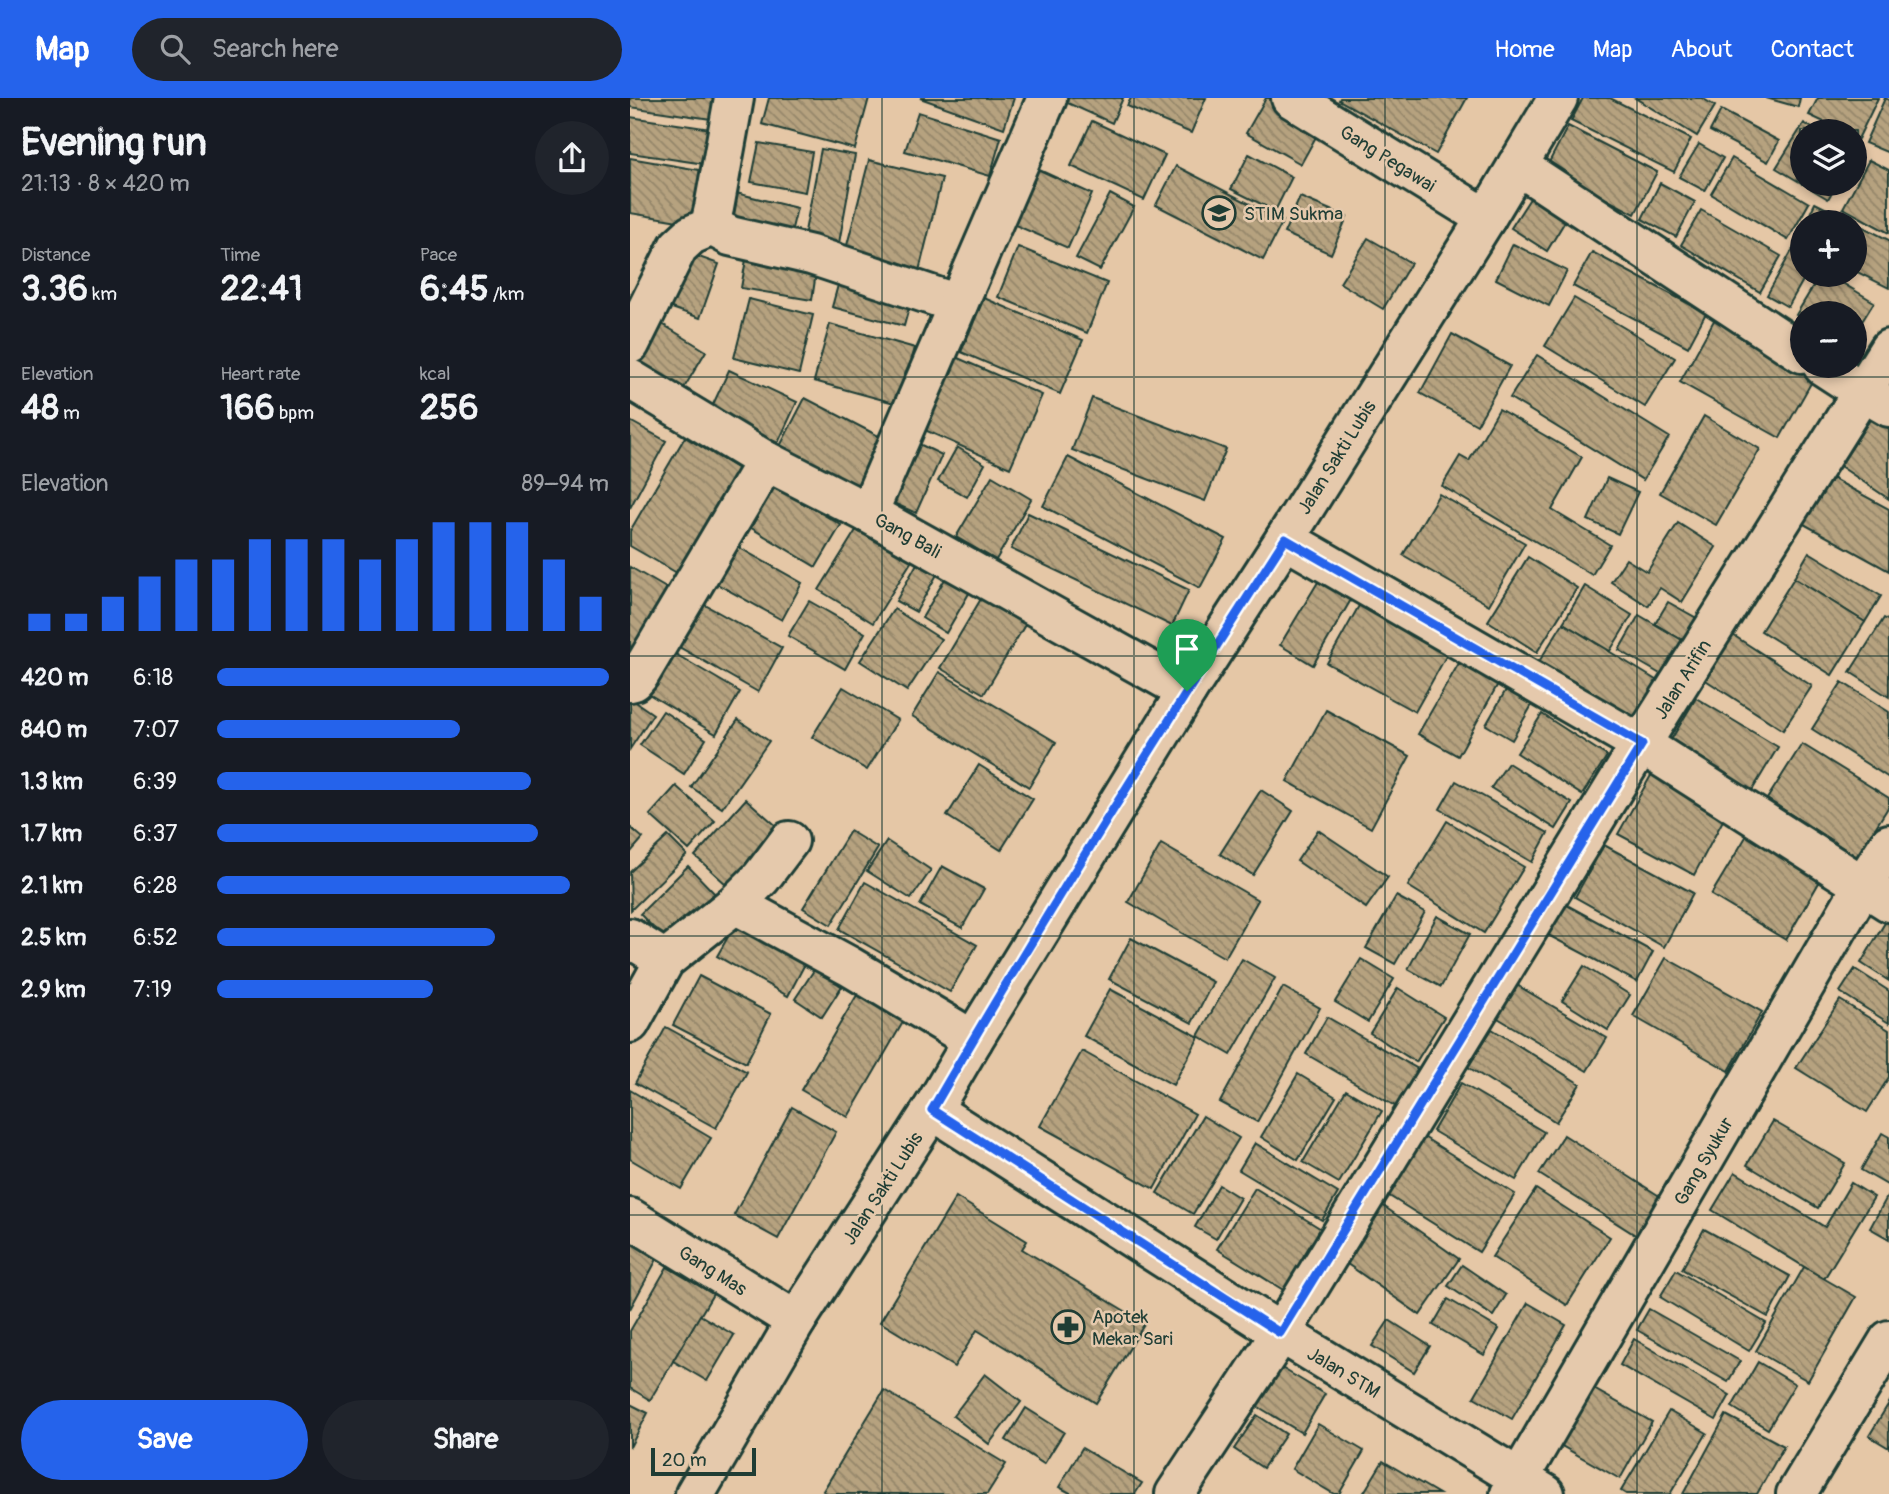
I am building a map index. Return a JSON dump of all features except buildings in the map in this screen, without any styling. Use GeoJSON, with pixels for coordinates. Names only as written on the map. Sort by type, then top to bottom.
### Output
{"type":"FeatureCollection","features":[{"type":"Feature","properties":{"kind":"street"},"geometry":{"type":"LineString","coordinates":[[630,344],[678,247],[691,235],[709,225],[734,98]]}},
{"type":"Feature","properties":{"kind":"street"},"geometry":{"type":"LineString","coordinates":[[868,513],[1047,98]]}},
{"type":"Feature","properties":{"kind":"street","name":"Gang Pegawai"},"geometry":{"type":"LineString","coordinates":[[1291,98],[1486,219]]}},
{"type":"Feature","properties":{"kind":"street","name":"Jalan Sakti Lubis"},"geometry":{"type":"LineString","coordinates":[[695,1494],[796,1321],[932,1110],[1187,691],[1486,219],[1558,98]]}},
{"type":"Feature","properties":{"kind":"street"},"geometry":{"type":"LineString","coordinates":[[1517,165],[1790,344]]}},
{"type":"Feature","properties":{"kind":"street"},"geometry":{"type":"LineString","coordinates":[[709,225],[730,236],[811,255],[958,304]]}},
{"type":"Feature","properties":{"kind":"street","name":"Jalan Arifin"},"geometry":{"type":"LineString","coordinates":[[1175,1494],[1280,1333],[1642,744],[1876,399],[1889,349]]}},
{"type":"Feature","properties":{"kind":"street"},"geometry":{"type":"LineString","coordinates":[[1842,378],[1876,399]]}},
{"type":"Feature","properties":{"kind":"street","name":"Gang Bali"},"geometry":{"type":"LineString","coordinates":[[630,379],[766,461],[868,513],[1187,691]]}},
{"type":"Feature","properties":{"kind":"street"},"geometry":{"type":"LineString","coordinates":[[630,682],[640,674],[766,461]]}},
{"type":"Feature","properties":{"kind":"street"},"geometry":{"type":"LineString","coordinates":[[1285,539],[1642,744],[1876,893]]}},
{"type":"Feature","properties":{"kind":"street"},"geometry":{"type":"LineString","coordinates":[[630,1023],[665,960],[735,904],[761,878],[789,841]]}},
{"type":"Feature","properties":{"kind":"street","name":"Gang Syukur"},"geometry":{"type":"LineString","coordinates":[[1524,1489],[1876,893],[1889,844]]}},
{"type":"Feature","properties":{"kind":"street"},"geometry":{"type":"LineString","coordinates":[[735,904],[849,966],[973,1040]]}},
{"type":"Feature","properties":{"kind":"street"},"geometry":{"type":"LineString","coordinates":[[630,938],[665,960]]}},
{"type":"Feature","properties":{"kind":"street","name":"Jalan STM"},"geometry":{"type":"LineString","coordinates":[[932,1110],[1524,1489]]}},
{"type":"Feature","properties":{"kind":"street","name":"Gang Mas"},"geometry":{"type":"LineString","coordinates":[[630,1218],[796,1321]]}},
{"type":"Feature","properties":{"kind":"street"},"geometry":{"type":"LineString","coordinates":[[1796,1494],[1889,1340]]}},
{"type":"Feature","properties":{"kind":"place","name":"STIM Sukma"},"geometry":{"type":"Point","coordinates":[1219,213]}},
{"type":"Feature","properties":{"kind":"place","name":"Apotek Mekar Sari"},"geometry":{"type":"Point","coordinates":[1068,1327]}},
{"type":"Feature","properties":{"kind":"route"},"geometry":{"type":"LineString","coordinates":[[1285,539],[1642,744],[1280,1333],[932,1110],[1187,691],[1285,539]]}}]}
